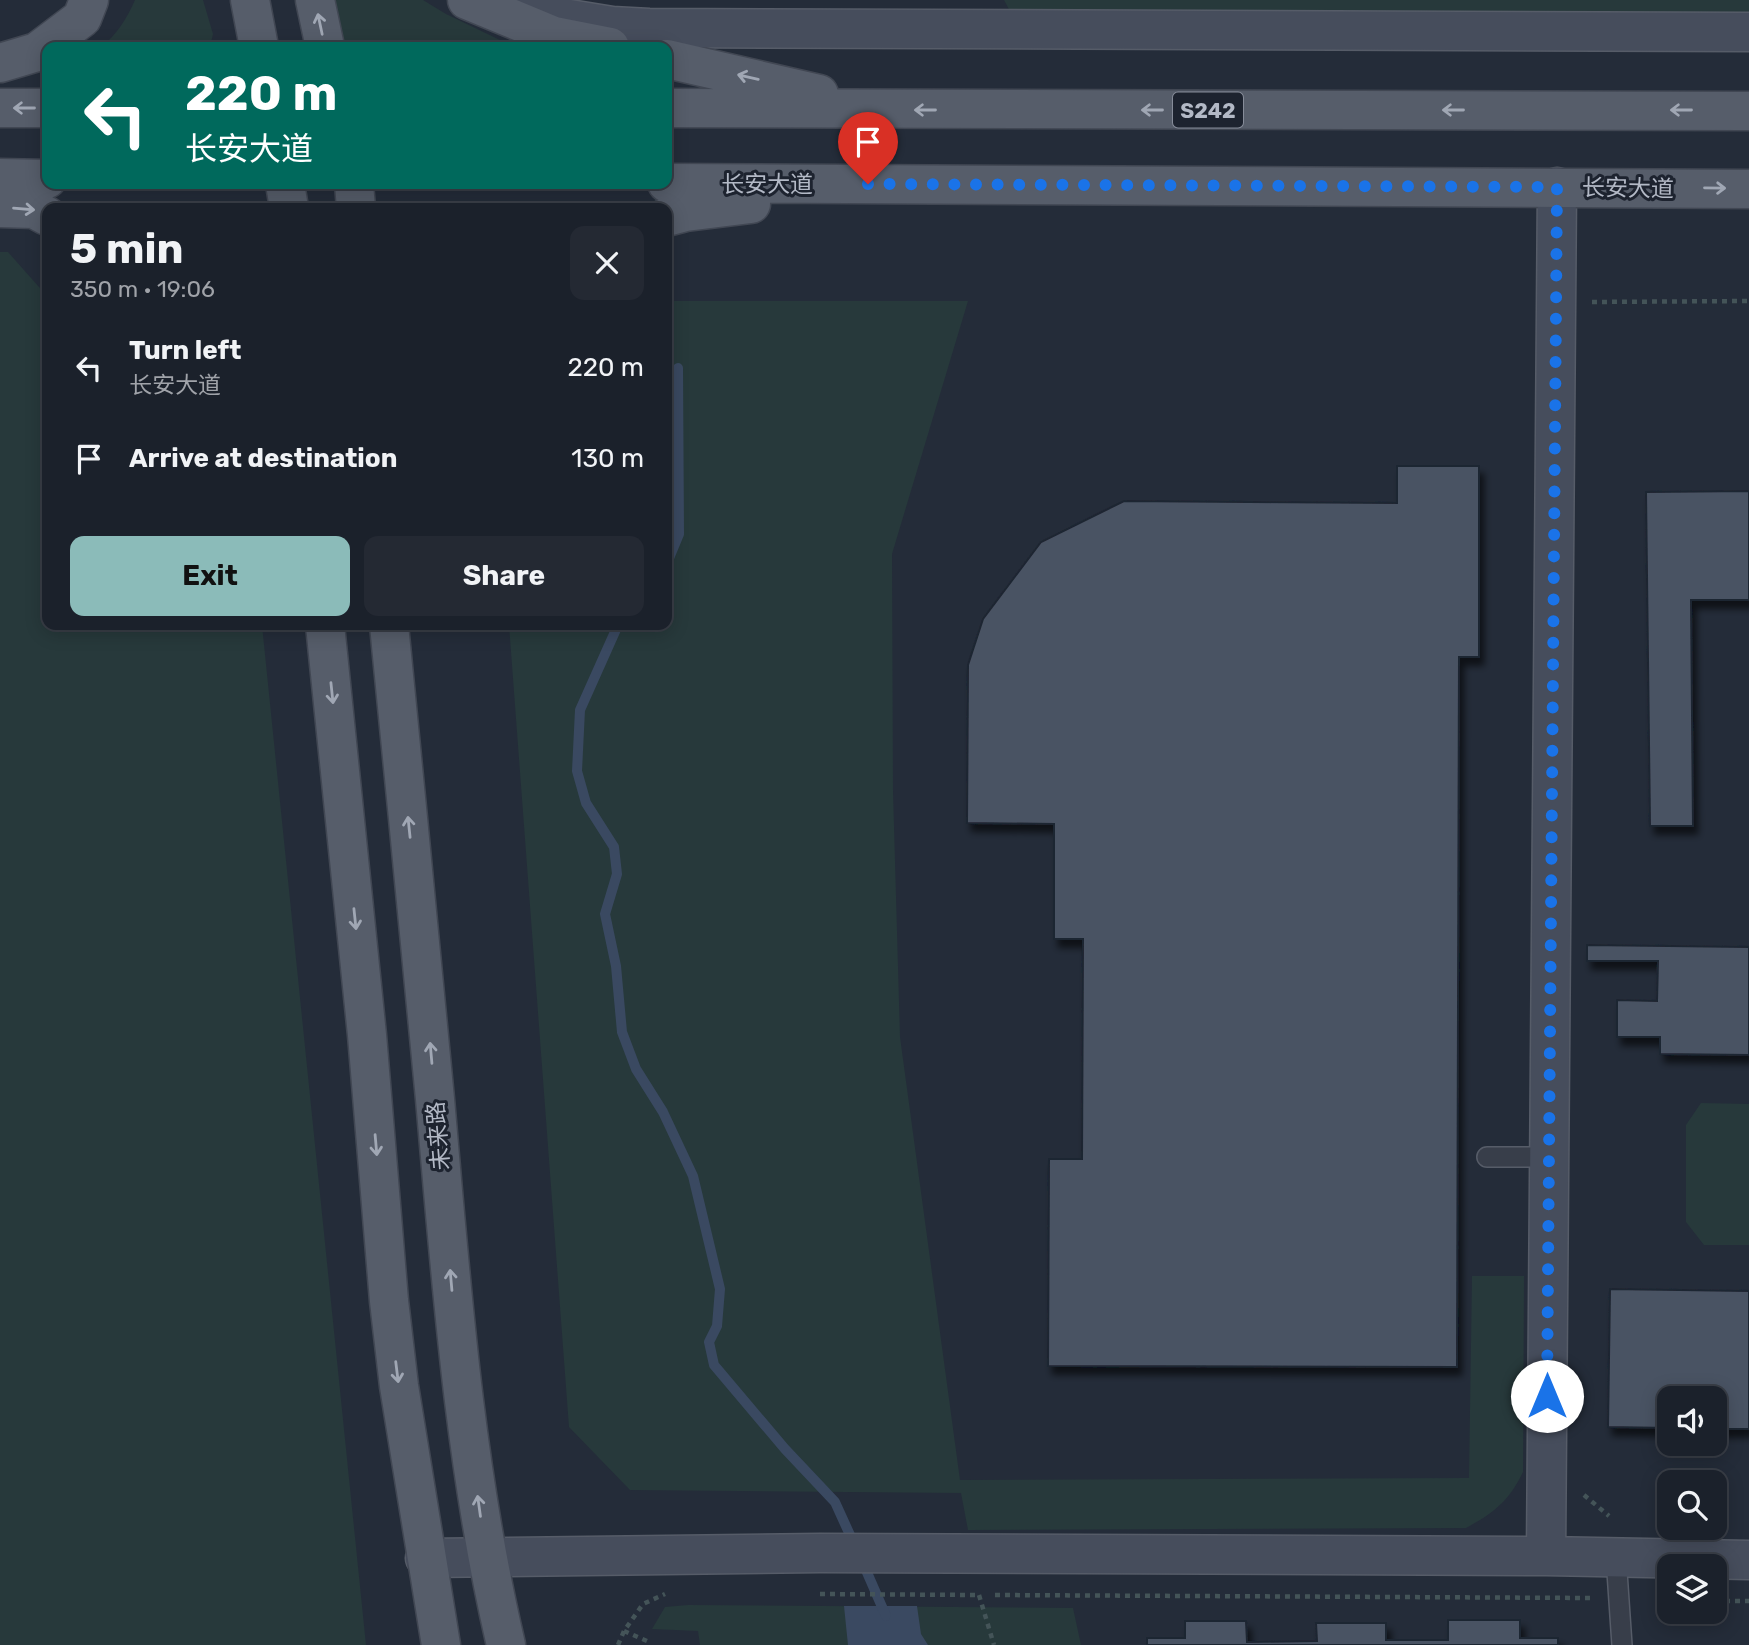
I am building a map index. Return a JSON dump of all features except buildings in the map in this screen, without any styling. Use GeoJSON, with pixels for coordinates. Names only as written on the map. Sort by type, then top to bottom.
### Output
{"type":"FeatureCollection","features":[{"type":"Feature","properties":{"kind":"main road"},"geometry":{"type":"LineString","coordinates":[[50,42],[82,18],[89,0]]}},
{"type":"Feature","properties":{"kind":"main road"},"geometry":{"type":"LineString","coordinates":[[250,0],[259,42]]}},
{"type":"Feature","properties":{"kind":"main road"},"geometry":{"type":"LineString","coordinates":[[315,0],[324,42]]}},
{"type":"Feature","properties":{"kind":"main road"},"geometry":{"type":"LineString","coordinates":[[467,0],[554,36],[585,42]]}},
{"type":"Feature","properties":{"kind":"main road"},"geometry":{"type":"LineString","coordinates":[[0,63],[42,48]]}},
{"type":"Feature","properties":{"kind":"main road"},"geometry":{"type":"LineString","coordinates":[[672,60],[886,110]]}},
{"type":"Feature","properties":{"kind":"main road"},"geometry":{"type":"LineString","coordinates":[[0,108],[42,108]]}},
{"type":"Feature","properties":{"kind":"main road","name":"S242"},"geometry":{"type":"LineString","coordinates":[[672,108],[1749,111]]}},
{"type":"Feature","properties":{"kind":"main road"},"geometry":{"type":"LineString","coordinates":[[0,178],[42,178]]}},
{"type":"Feature","properties":{"kind":"main road","name":"长安大道"},"geometry":{"type":"LineString","coordinates":[[672,183],[1749,189]]}},
{"type":"Feature","properties":{"kind":"main road"},"geometry":{"type":"LineString","coordinates":[[672,216],[893,184]]}},
{"type":"Feature","properties":{"kind":"main road"},"geometry":{"type":"LineString","coordinates":[[0,208],[34,209],[42,213]]}},
{"type":"Feature","properties":{"kind":"main road"},"geometry":{"type":"LineString","coordinates":[[326,630],[367,1035],[389,1301],[425,1558],[441,1645]]}},
{"type":"Feature","properties":{"kind":"main road","name":"未来路"},"geometry":{"type":"LineString","coordinates":[[389,630],[452,1293],[486,1556],[506,1645]]}},
{"type":"Feature","properties":{"kind":"street"},"geometry":{"type":"LineString","coordinates":[[508,0],[564,18],[612,26],[649,28],[1749,32]]}},
{"type":"Feature","properties":{"kind":"street"},"geometry":{"type":"LineString","coordinates":[[1546,1556],[1557,187]]}},
{"type":"Feature","properties":{"kind":"street"},"geometry":{"type":"LineString","coordinates":[[425,1558],[820,1553],[1546,1556],[1749,1560]]}},
{"type":"Feature","properties":{"kind":"lane"},"geometry":{"type":"LineString","coordinates":[[1487,1157],[1549,1157]]}},
{"type":"Feature","properties":{"kind":"lane"},"geometry":{"type":"LineString","coordinates":[[1616,1557],[1622,1645]]}},
{"type":"Feature","properties":{"kind":"path"},"geometry":{"type":"LineString","coordinates":[[1585,302],[1749,301]]}},
{"type":"Feature","properties":{"kind":"path"},"geometry":{"type":"LineString","coordinates":[[618,1645],[624,1631],[643,1604],[667,1593]]}},
{"type":"Feature","properties":{"kind":"path"},"geometry":{"type":"LineString","coordinates":[[812,1594],[1619,1598]]}},
{"type":"Feature","properties":{"kind":"path"},"geometry":{"type":"LineString","coordinates":[[979,1595],[994,1645]]}},
{"type":"Feature","properties":{"kind":"path"},"geometry":{"type":"LineString","coordinates":[[1727,1601],[1749,1601]]}},
{"type":"Feature","properties":{"kind":"path"},"geometry":{"type":"LineString","coordinates":[[624,1631],[647,1641]]}},
{"type":"Feature","properties":{"kind":"shaded area"},"geometry":{"type":"Polygon","coordinates":[[[135,0],[203,0],[213,34],[211,42],[107,42],[135,0]]]}},
{"type":"Feature","properties":{"kind":"shaded area"},"geometry":{"type":"Polygon","coordinates":[[[328,0],[423,0],[502,41],[502,42],[339,42],[328,0]]]}},
{"type":"Feature","properties":{"kind":"shaded area"},"geometry":{"type":"Polygon","coordinates":[[[1004,0],[1749,0],[1749,15],[1011,13],[1004,0]]]}},
{"type":"Feature","properties":{"kind":"shaded area"},"geometry":{"type":"Polygon","coordinates":[[[0,252],[8,252],[42,290],[42,630],[263,630],[366,1645],[0,1645],[0,252]]]}},
{"type":"Feature","properties":{"kind":"shaded area"},"geometry":{"type":"Polygon","coordinates":[[[672,301],[968,301],[892,554],[893,791],[900,1037],[960,1480],[1469,1478],[1472,1276],[1524,1276],[1523,1472],[1500,1505],[1466,1528],[968,1530],[961,1493],[630,1490],[569,1427],[509,630],[672,630],[672,301]]]}},
{"type":"Feature","properties":{"kind":"shaded area"},"geometry":{"type":"Polygon","coordinates":[[[1701,1103],[1749,1104],[1749,1245],[1704,1245],[1686,1222],[1686,1125],[1701,1103]]]}},
{"type":"Feature","properties":{"kind":"shaded area"},"geometry":{"type":"Polygon","coordinates":[[[665,1607],[1073,1608],[1081,1645],[700,1645],[698,1631],[652,1629],[665,1607]]]}},
{"type":"Feature","properties":{"kind":"water"},"geometry":{"type":"Polygon","coordinates":[[[844,1606],[917,1606],[921,1634],[928,1645],[848,1645],[844,1606]]]}},
{"type":"Feature","properties":{"kind":"waterway"},"geometry":{"type":"LineString","coordinates":[[672,551],[679,534],[678,368]]}},
{"type":"Feature","properties":{"kind":"waterway"},"geometry":{"type":"LineString","coordinates":[[616,630],[580,710],[577,771],[586,803],[614,847],[617,874],[605,914],[616,966],[622,1032],[636,1069],[663,1112],[693,1176],[720,1289],[717,1326],[709,1342],[714,1365],[785,1449],[835,1502],[855,1546]]}},
{"type":"Feature","properties":{"kind":"waterway"},"geometry":{"type":"LineString","coordinates":[[862,1561],[886,1616]]}},
{"type":"Feature","properties":{"kind":"route"},"geometry":{"type":"LineString","coordinates":[[868,184],[1557,187],[1547,1396]]}}]}
